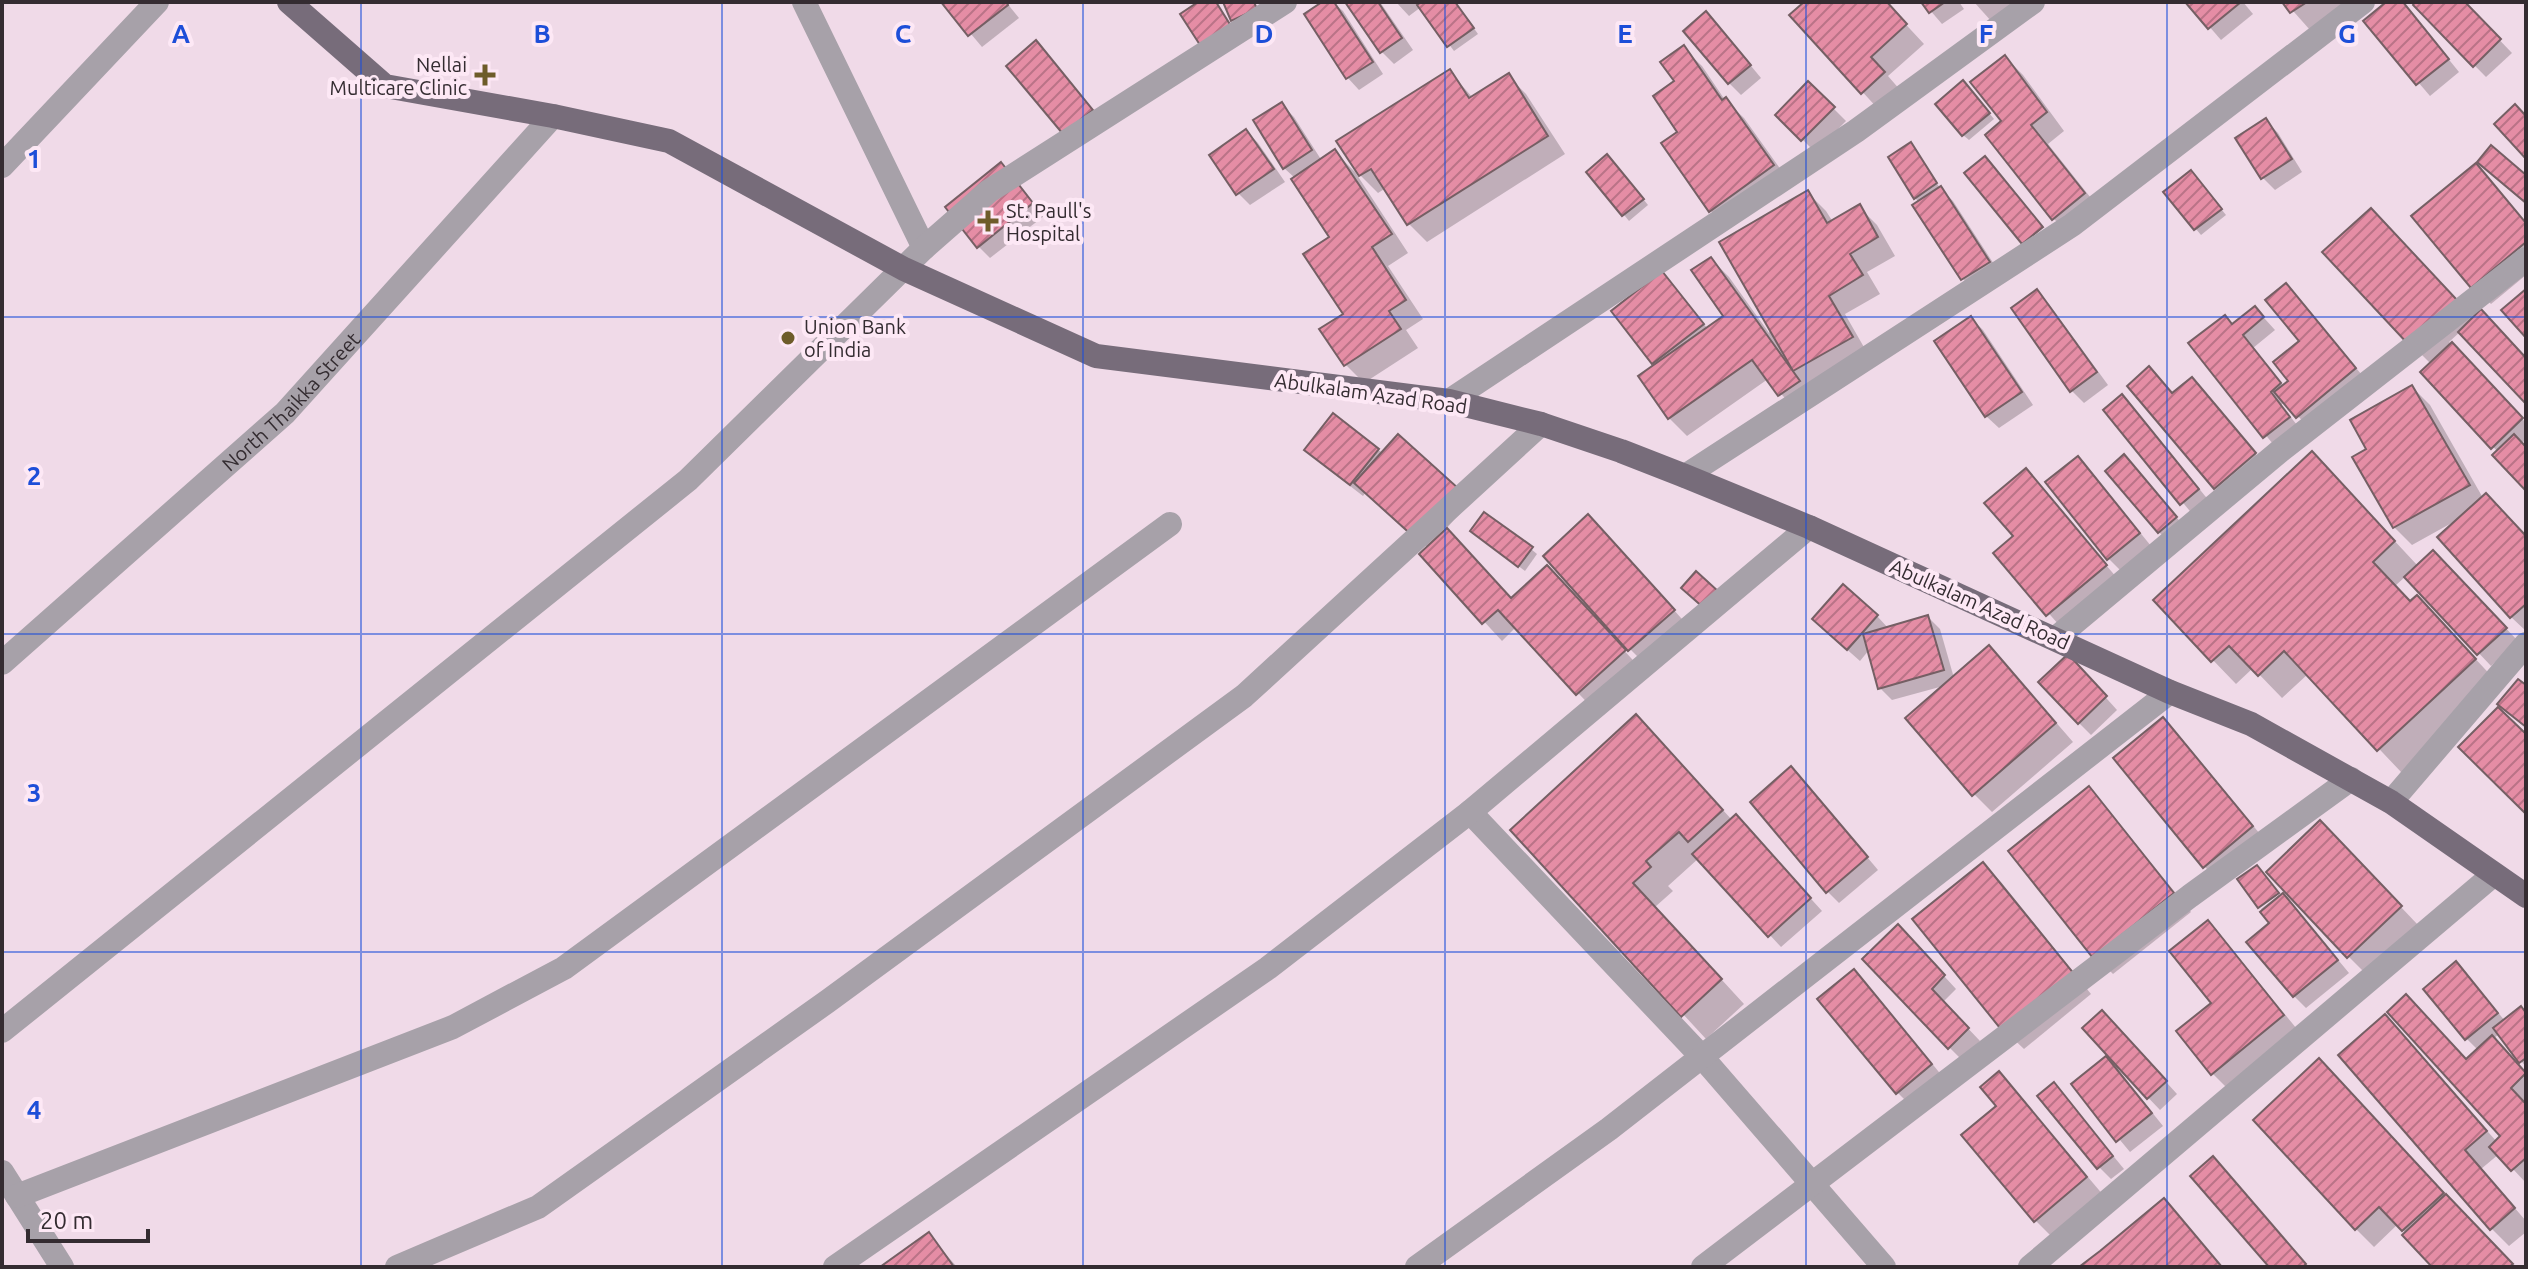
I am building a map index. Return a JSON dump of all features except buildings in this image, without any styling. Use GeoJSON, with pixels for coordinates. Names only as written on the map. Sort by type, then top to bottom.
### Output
{"type":"FeatureCollection","features":[{"type":"Feature","properties":{"kind":"main road","name":"Abulkalam Azad Road"},"geometry":{"type":"LineString","coordinates":[[289,2],[385,86],[553,116],[669,141],[904,269],[1096,356],[1449,401],[1541,424],[1685,476],[1809,527],[2170,692],[2251,724],[2391,802],[2526,896]]}},
{"type":"Feature","properties":{"kind":"street"},"geometry":{"type":"LineString","coordinates":[[2,166],[157,2]]}},
{"type":"Feature","properties":{"kind":"street"},"geometry":{"type":"LineString","coordinates":[[804,2],[924,248]]}},
{"type":"Feature","properties":{"kind":"street"},"geometry":{"type":"LineString","coordinates":[[2,1031],[688,480],[924,248],[989,191],[1285,2]]}},
{"type":"Feature","properties":{"kind":"street"},"geometry":{"type":"LineString","coordinates":[[1449,401],[1856,131],[2033,2]]}},
{"type":"Feature","properties":{"kind":"street"},"geometry":{"type":"LineString","coordinates":[[1685,476],[2072,225],[2363,2]]}},
{"type":"Feature","properties":{"kind":"street","name":"North Thaikka Street"},"geometry":{"type":"LineString","coordinates":[[2,663],[285,413],[553,116]]}},
{"type":"Feature","properties":{"kind":"street"},"geometry":{"type":"LineString","coordinates":[[2056,638],[2280,451],[2526,259]]}},
{"type":"Feature","properties":{"kind":"street"},"geometry":{"type":"LineString","coordinates":[[397,1267],[538,1207],[828,1001],[1244,696],[1541,424]]}},
{"type":"Feature","properties":{"kind":"street"},"geometry":{"type":"LineString","coordinates":[[17,1196],[453,1027],[564,968],[1170,524]]}},
{"type":"Feature","properties":{"kind":"street"},"geometry":{"type":"LineString","coordinates":[[835,1267],[1268,968],[1470,812],[1809,527]]}},
{"type":"Feature","properties":{"kind":"street"},"geometry":{"type":"LineString","coordinates":[[2391,802],[2526,644]]}},
{"type":"Feature","properties":{"kind":"street"},"geometry":{"type":"LineString","coordinates":[[1417,1267],[1609,1129],[2170,692]]}},
{"type":"Feature","properties":{"kind":"street"},"geometry":{"type":"LineString","coordinates":[[1703,1267],[2190,896],[2351,779]]}},
{"type":"Feature","properties":{"kind":"street"},"geometry":{"type":"LineString","coordinates":[[1470,812],[1702,1057],[1884,1267]]}},
{"type":"Feature","properties":{"kind":"street"},"geometry":{"type":"LineString","coordinates":[[2030,1267],[2493,875]]}},
{"type":"Feature","properties":{"kind":"street"},"geometry":{"type":"LineString","coordinates":[[2,1172],[62,1267]]}},
{"type":"Feature","properties":{"kind":"place","name":"Nellai Multicare Clinic"},"geometry":{"type":"Point","coordinates":[485,75]}},
{"type":"Feature","properties":{"kind":"place","name":"St. Paull's Hospital"},"geometry":{"type":"Point","coordinates":[988,221]}},
{"type":"Feature","properties":{"kind":"place","name":"Union Bank of India"},"geometry":{"type":"Point","coordinates":[788,338]}}]}
